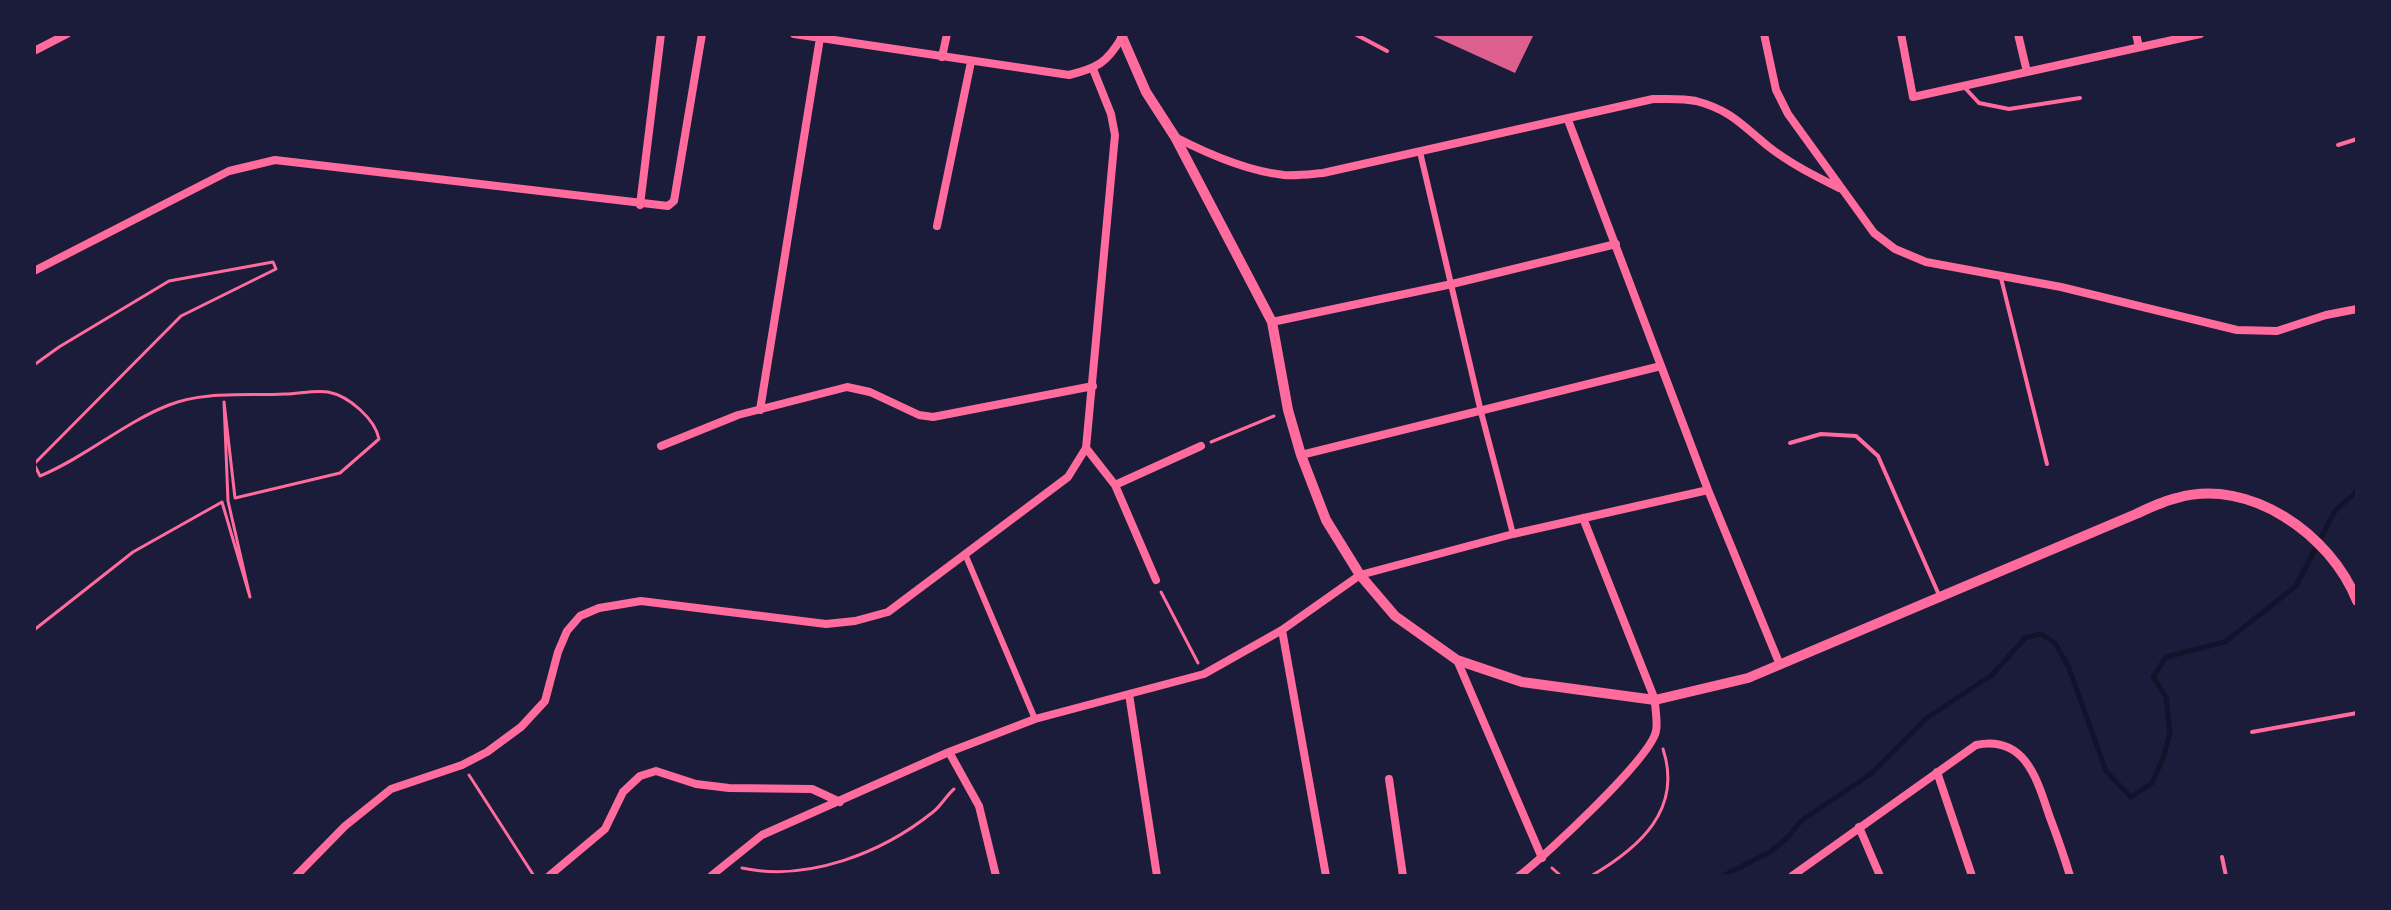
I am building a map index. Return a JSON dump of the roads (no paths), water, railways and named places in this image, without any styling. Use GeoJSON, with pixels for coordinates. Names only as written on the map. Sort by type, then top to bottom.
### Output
{"type":"FeatureCollection","features":[{"type":"Feature","properties":{"kind":"street"},"geometry":{"type":"LineString","coordinates":[[34,51],[67,34]]}},
{"type":"Feature","properties":{"kind":"street"},"geometry":{"type":"LineString","coordinates":[[640,205],[661,34]]}},
{"type":"Feature","properties":{"kind":"street"},"geometry":{"type":"LineString","coordinates":[[34,271],[229,171],[275,160],[663,208],[674,201],[702,34]]}},
{"type":"Feature","properties":{"kind":"street"},"geometry":{"type":"LineString","coordinates":[[794,34],[1069,75],[1093,69],[1112,55],[1123,36]]}},
{"type":"Feature","properties":{"kind":"street"},"geometry":{"type":"LineString","coordinates":[[942,57],[947,34]]}},
{"type":"Feature","properties":{"kind":"street"},"geometry":{"type":"LineString","coordinates":[[1764,34],[1776,90],[1801,135],[1874,233],[1895,249],[1926,262],[2061,287],[2237,330],[2258,332],[2298,326],[2326,315],[2357,309]]}},
{"type":"Feature","properties":{"kind":"street"},"geometry":{"type":"LineString","coordinates":[[1901,34],[1913,97],[2200,34]]}},
{"type":"Feature","properties":{"kind":"street"},"geometry":{"type":"LineString","coordinates":[[2018,34],[2027,72]]}},
{"type":"Feature","properties":{"kind":"street"},"geometry":{"type":"LineString","coordinates":[[2136,34],[2139,47]]}},
{"type":"Feature","properties":{"kind":"street"},"geometry":{"type":"LineString","coordinates":[[1123,36],[1146,92],[1175,137],[1272,322],[1288,410],[1301,455],[1326,520],[1360,575],[1395,616],[1457,660],[1522,682],[1655,700],[1748,678],[2179,497],[2235,496],[2262,505],[2294,522],[2354,584],[2357,601]]}},
{"type":"Feature","properties":{"kind":"street"},"geometry":{"type":"LineString","coordinates":[[760,410],[820,38]]}},
{"type":"Feature","properties":{"kind":"street"},"geometry":{"type":"LineString","coordinates":[[937,226],[971,62]]}},
{"type":"Feature","properties":{"kind":"street"},"geometry":{"type":"LineString","coordinates":[[296,876],[345,826],[391,789],[462,765],[487,752],[537,712],[545,701],[567,631],[580,616],[599,608],[641,601],[826,624],[855,621],[888,612],[1068,477],[1086,448],[1115,135],[1111,114],[1093,69]]}},
{"type":"Feature","properties":{"kind":"street"},"geometry":{"type":"LineString","coordinates":[[1175,137],[1217,157],[1284,175],[1323,173],[1653,99],[1693,100],[1743,122],[1768,146],[1803,170],[1840,188]]}},
{"type":"Feature","properties":{"kind":"street"},"geometry":{"type":"LineString","coordinates":[[1568,120],[1708,490],[1780,665]]}},
{"type":"Feature","properties":{"kind":"street"},"geometry":{"type":"LineString","coordinates":[[1420,152],[1513,534]]}},
{"type":"Feature","properties":{"kind":"street"},"geometry":{"type":"LineString","coordinates":[[1272,322],[1452,284],[1616,244]]}},
{"type":"Feature","properties":{"kind":"street"},"geometry":{"type":"LineString","coordinates":[[1301,455],[1661,366]]}},
{"type":"Feature","properties":{"kind":"street"},"geometry":{"type":"LineString","coordinates":[[661,446],[738,415],[847,387],[870,392],[919,415],[933,417],[1093,386]]}},
{"type":"Feature","properties":{"kind":"street"},"geometry":{"type":"LineString","coordinates":[[1115,485],[1201,446]]}},
{"type":"Feature","properties":{"kind":"street"},"geometry":{"type":"LineString","coordinates":[[1086,448],[1115,485],[1156,580]]}},
{"type":"Feature","properties":{"kind":"street"},"geometry":{"type":"LineString","coordinates":[[711,876],[762,835],[949,752],[1035,719],[1204,674],[1282,630],[1360,575],[1513,534],[1708,490]]}},
{"type":"Feature","properties":{"kind":"street"},"geometry":{"type":"LineString","coordinates":[[1519,876],[1542,858],[1650,747],[1657,730],[1655,700],[1583,518]]}},
{"type":"Feature","properties":{"kind":"street"},"geometry":{"type":"LineString","coordinates":[[965,554],[1035,719]]}},
{"type":"Feature","properties":{"kind":"street"},"geometry":{"type":"LineString","coordinates":[[1282,630],[1326,876]]}},
{"type":"Feature","properties":{"kind":"street"},"geometry":{"type":"LineString","coordinates":[[1457,660],[1542,858]]}},
{"type":"Feature","properties":{"kind":"street"},"geometry":{"type":"LineString","coordinates":[[1129,694],[1157,876]]}},
{"type":"Feature","properties":{"kind":"street"},"geometry":{"type":"LineString","coordinates":[[1792,876],[1976,745],[1988,742],[2011,747],[2033,770],[2070,876]]}},
{"type":"Feature","properties":{"kind":"street"},"geometry":{"type":"LineString","coordinates":[[949,752],[979,806],[996,876]]}},
{"type":"Feature","properties":{"kind":"street"},"geometry":{"type":"LineString","coordinates":[[549,876],[605,829],[623,792],[640,776],[656,771],[696,784],[729,788],[812,789],[840,802]]}},
{"type":"Feature","properties":{"kind":"street"},"geometry":{"type":"LineString","coordinates":[[1937,772],[1972,876]]}},
{"type":"Feature","properties":{"kind":"street"},"geometry":{"type":"LineString","coordinates":[[1389,779],[1403,876]]}},
{"type":"Feature","properties":{"kind":"street"},"geometry":{"type":"LineString","coordinates":[[1859,827],[1880,876]]}},
{"type":"Feature","properties":{"kind":"lane"},"geometry":{"type":"LineString","coordinates":[[1355,34],[1387,51]]}},
{"type":"Feature","properties":{"kind":"lane"},"geometry":{"type":"LineString","coordinates":[[1963,86],[1979,103],[2009,109],[2080,98]]}},
{"type":"Feature","properties":{"kind":"lane"},"geometry":{"type":"LineString","coordinates":[[2338,145],[2357,139]]}},
{"type":"Feature","properties":{"kind":"lane"},"geometry":{"type":"LineString","coordinates":[[2001,278],[2047,464]]}},
{"type":"Feature","properties":{"kind":"lane"},"geometry":{"type":"LineString","coordinates":[[1790,443],[1821,434],[1856,436],[1878,456],[1940,597]]}},
{"type":"Feature","properties":{"kind":"lane"},"geometry":{"type":"LineString","coordinates":[[2252,732],[2357,713]]}},
{"type":"Feature","properties":{"kind":"lane"},"geometry":{"type":"LineString","coordinates":[[2222,857],[2226,876]]}},
{"type":"Feature","properties":{"kind":"waterway"},"geometry":{"type":"LineString","coordinates":[[1723,876],[1770,852],[1801,821],[1872,773],[1927,718],[1992,675],[2025,638],[2041,634],[2055,643],[2069,668],[2106,771],[2131,797],[2152,783],[2170,733],[2166,697],[2153,677],[2166,657],[2225,642],[2296,586],[2335,511],[2357,491]]}}]}
